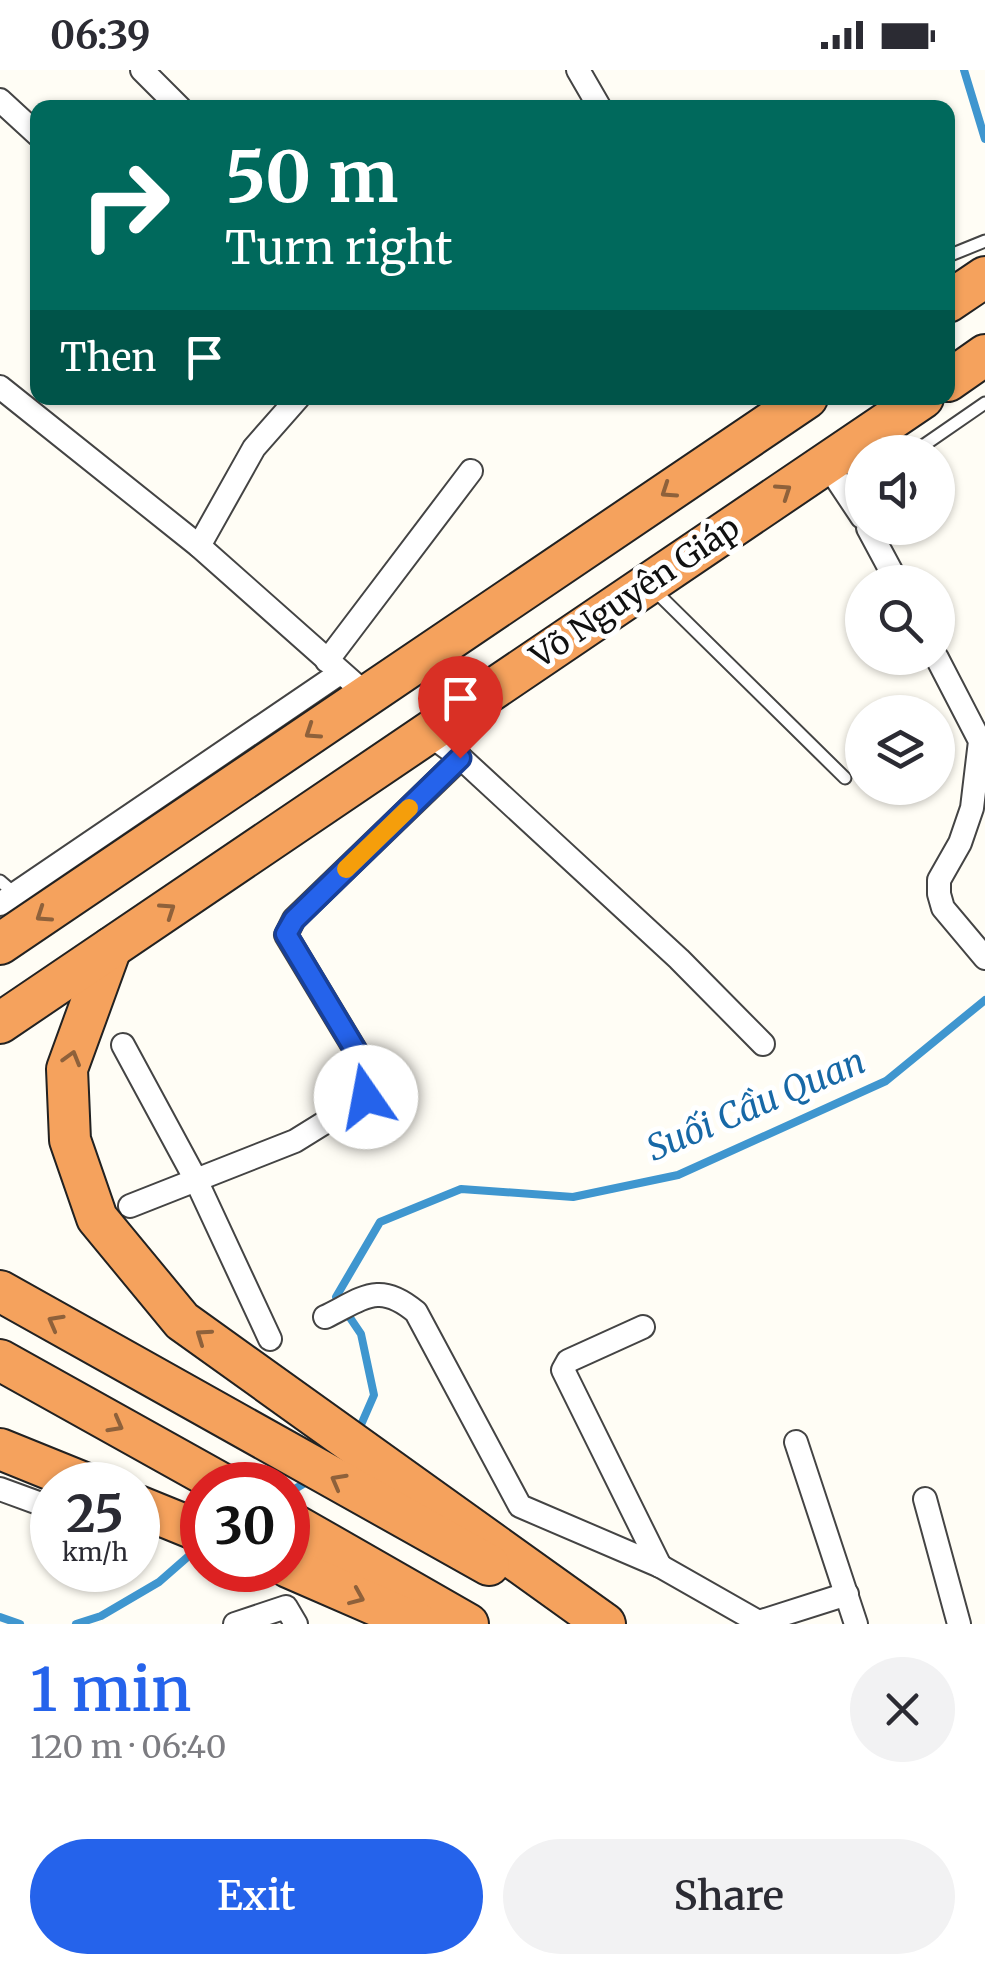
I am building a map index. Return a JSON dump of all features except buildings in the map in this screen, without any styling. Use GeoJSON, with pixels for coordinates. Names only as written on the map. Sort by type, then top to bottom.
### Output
{"type":"FeatureCollection","features":[{"type":"Feature","properties":{"kind":"highway"},"geometry":{"type":"LineString","coordinates":[[955,297],[985,277]]}},
{"type":"Feature","properties":{"kind":"highway"},"geometry":{"type":"LineString","coordinates":[[955,375],[985,355]]}},
{"type":"Feature","properties":{"kind":"highway","name":"Võ Nguyên Giáp"},"geometry":{"type":"LineString","coordinates":[[0,944],[345,676],[780,405]]}},
{"type":"Feature","properties":{"kind":"highway","name":"Võ Nguyên Giáp"},"geometry":{"type":"LineString","coordinates":[[0,1023],[912,405]]}},
{"type":"Feature","properties":{"kind":"highway"},"geometry":{"type":"LineString","coordinates":[[111,948],[67,1069],[70,1140],[96,1218],[182,1321],[606,1624]]}},
{"type":"Feature","properties":{"kind":"highway"},"geometry":{"type":"LineString","coordinates":[[0,1291],[596,1624]]}},
{"type":"Feature","properties":{"kind":"highway"},"geometry":{"type":"LineString","coordinates":[[0,1360],[183,1462]]}},
{"type":"Feature","properties":{"kind":"highway"},"geometry":{"type":"LineString","coordinates":[[0,1449],[32,1462]]}},
{"type":"Feature","properties":{"kind":"highway"},"geometry":{"type":"LineString","coordinates":[[310,1533],[468,1624]]}},
{"type":"Feature","properties":{"kind":"highway"},"geometry":{"type":"LineString","coordinates":[[310,1577],[419,1624]]}},
{"type":"Feature","properties":{"kind":"street"},"geometry":{"type":"LineString","coordinates":[[142,70],[172,100]]}},
{"type":"Feature","properties":{"kind":"street"},"geometry":{"type":"LineString","coordinates":[[578,70],[595,100]]}},
{"type":"Feature","properties":{"kind":"street"},"geometry":{"type":"LineString","coordinates":[[0,100],[30,127]]}},
{"type":"Feature","properties":{"kind":"street"},"geometry":{"type":"LineString","coordinates":[[0,387],[199,546],[345,676]]}},
{"type":"Feature","properties":{"kind":"street"},"geometry":{"type":"LineString","coordinates":[[199,546],[254,448],[292,405]]}},
{"type":"Feature","properties":{"kind":"street"},"geometry":{"type":"LineString","coordinates":[[826,463],[845,490]]}},
{"type":"Feature","properties":{"kind":"street"},"geometry":{"type":"LineString","coordinates":[[5,893],[345,676],[471,470]]}},
{"type":"Feature","properties":{"kind":"street"},"geometry":{"type":"LineString","coordinates":[[946,675],[982,743],[972,808],[960,844],[940,880],[939,894],[943,908],[985,958]]}},
{"type":"Feature","properties":{"kind":"street"},"geometry":{"type":"LineString","coordinates":[[427,733],[460,758],[679,960],[763,1044]]}},
{"type":"Feature","properties":{"kind":"street"},"geometry":{"type":"LineString","coordinates":[[130,1206],[296,1141],[342,1116],[374,1086],[286,934],[294,920],[460,758]]}},
{"type":"Feature","properties":{"kind":"street"},"geometry":{"type":"LineString","coordinates":[[123,1045],[196,1180],[270,1339]]}},
{"type":"Feature","properties":{"kind":"street"},"geometry":{"type":"LineString","coordinates":[[325,1317],[376,1293],[394,1294],[416,1312],[520,1506],[660,1566],[760,1623],[847,1594]]}},
{"type":"Feature","properties":{"kind":"street"},"geometry":{"type":"LineString","coordinates":[[643,1328],[568,1360],[564,1370],[660,1566]]}},
{"type":"Feature","properties":{"kind":"street"},"geometry":{"type":"LineString","coordinates":[[796,1442],[856,1624]]}},
{"type":"Feature","properties":{"kind":"street"},"geometry":{"type":"LineString","coordinates":[[0,1488],[30,1500]]}},
{"type":"Feature","properties":{"kind":"street"},"geometry":{"type":"LineString","coordinates":[[925,1499],[959,1624]]}},
{"type":"Feature","properties":{"kind":"street"},"geometry":{"type":"LineString","coordinates":[[236,1624],[286,1607],[296,1624]]}},
{"type":"Feature","properties":{"kind":"lane"},"geometry":{"type":"LineString","coordinates":[[955,253],[985,241]]}},
{"type":"Feature","properties":{"kind":"lane"},"geometry":{"type":"LineString","coordinates":[[939,435],[985,403]]}},
{"type":"Feature","properties":{"kind":"lane"},"geometry":{"type":"LineString","coordinates":[[648,584],[845,778]]}},
{"type":"Feature","properties":{"kind":"waterway","name":"Suối Cầu Quan"},"geometry":{"type":"LineString","coordinates":[[964,70],[985,139]]}},
{"type":"Feature","properties":{"kind":"waterway","name":"Suối Cầu Quan"},"geometry":{"type":"LineString","coordinates":[[357,1434],[374,1395],[361,1334],[336,1297],[380,1222],[461,1189],[573,1197],[678,1175],[886,1081],[985,1000]]}},
{"type":"Feature","properties":{"kind":"waterway","name":"Suối Cầu Quan"},"geometry":{"type":"LineString","coordinates":[[76,1624],[101,1616],[159,1582],[180,1564]]}},
{"type":"Feature","properties":{"kind":"waterway","name":"Suối Cầu Quan"},"geometry":{"type":"LineString","coordinates":[[0,1617],[20,1624]]}},
{"type":"Feature","properties":{"kind":"slow traffic"},"geometry":{"type":"LineString","coordinates":[[346,869],[409,808]]}},
{"type":"Feature","properties":{"kind":"route"},"geometry":{"type":"LineString","coordinates":[[366,1097],[374,1086],[371,1076],[286,934],[294,920],[460,758]]}}]}
